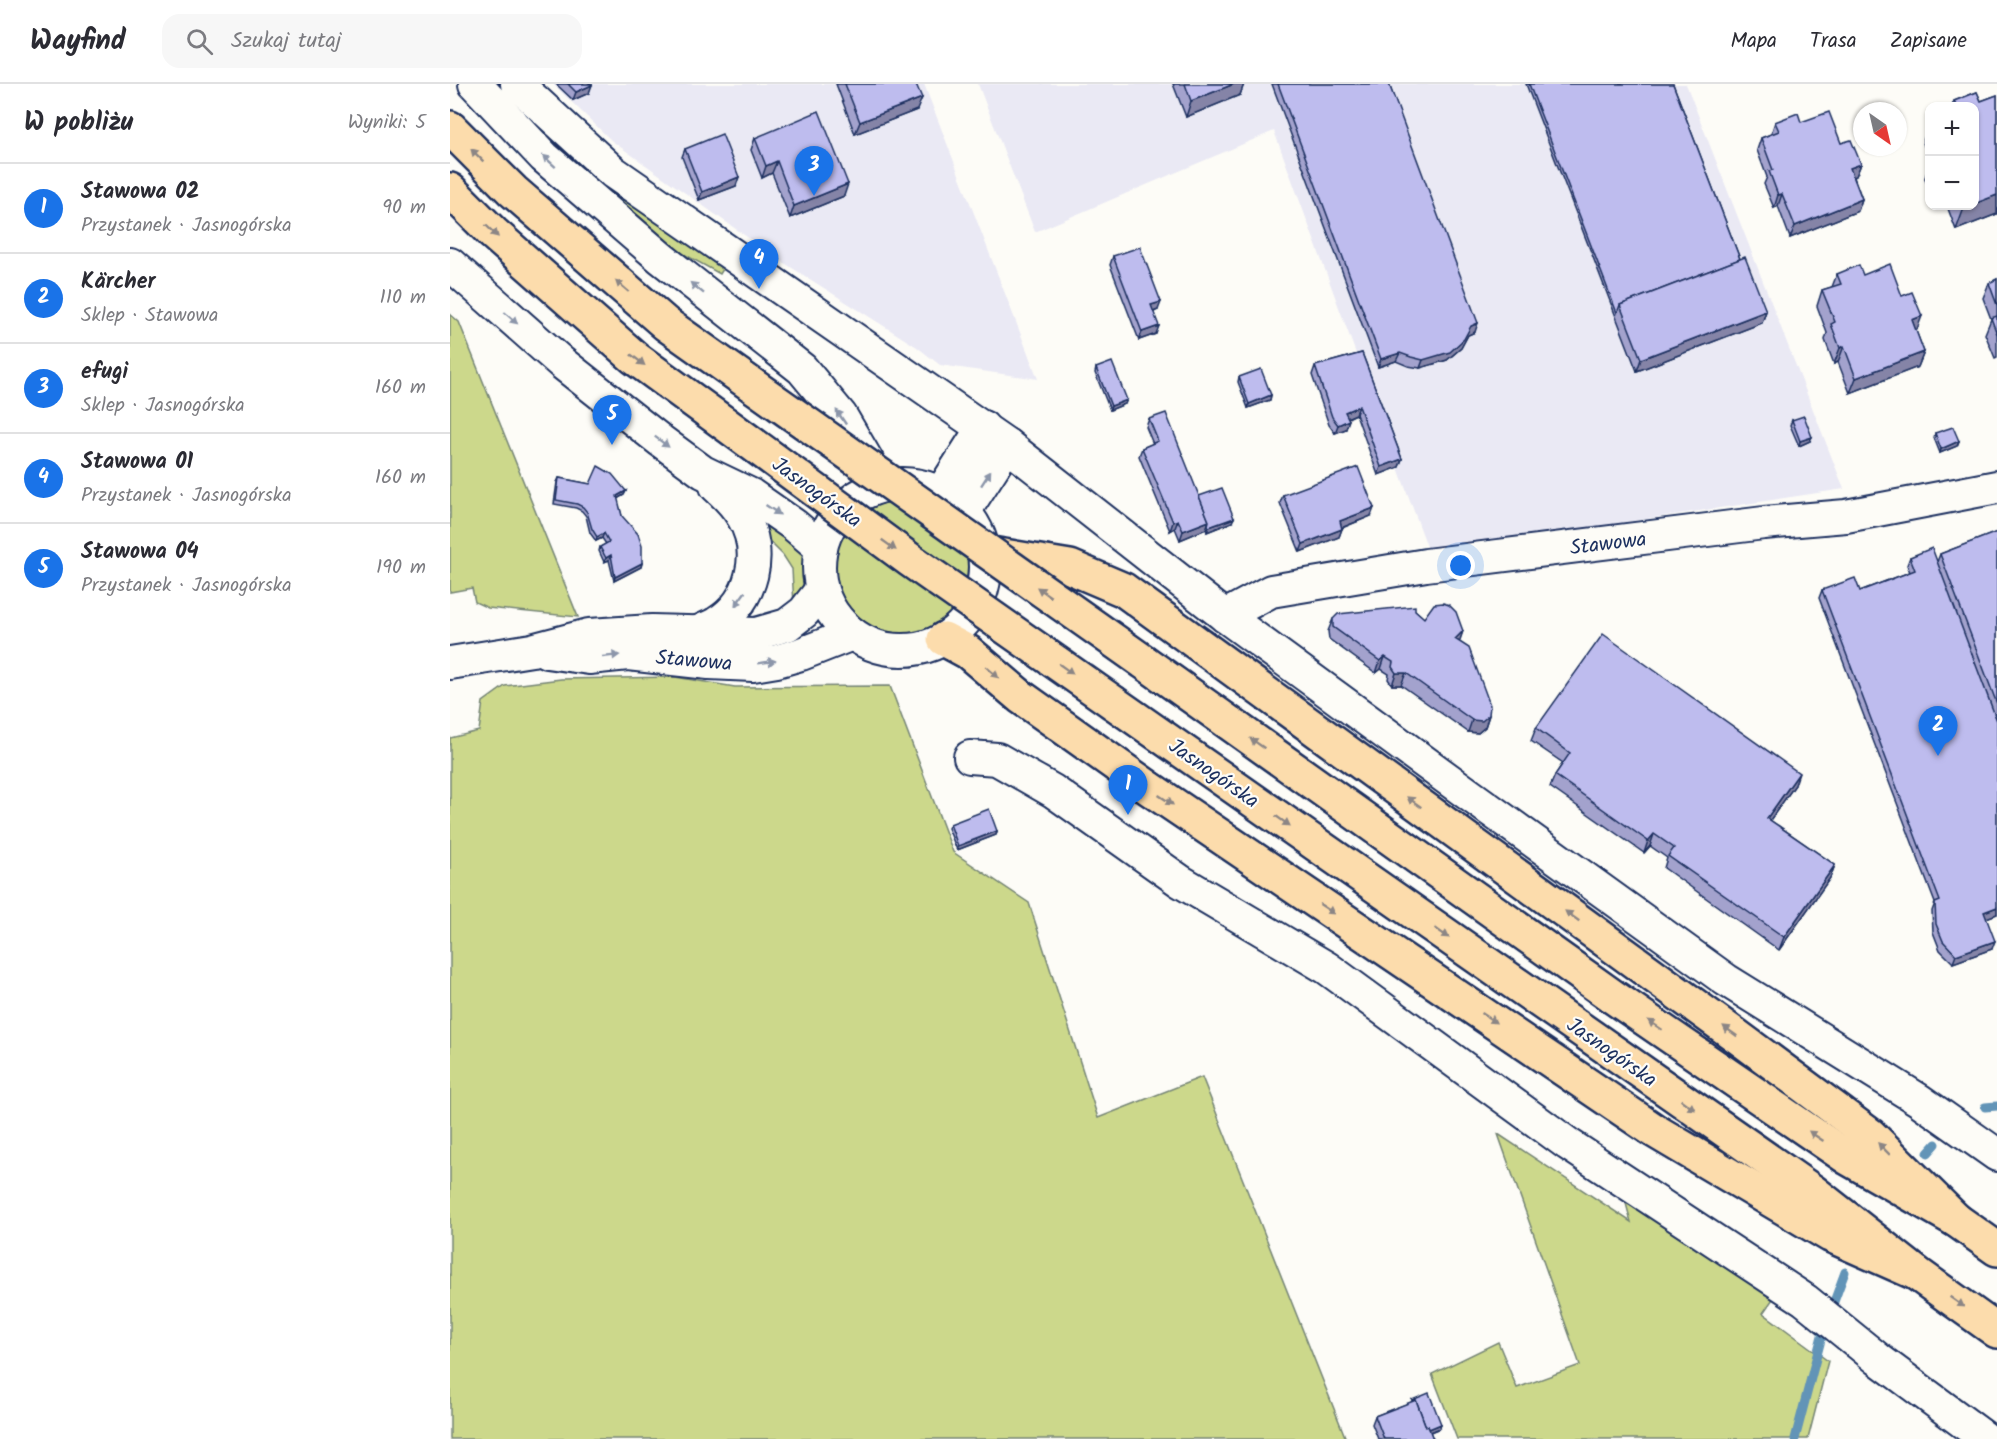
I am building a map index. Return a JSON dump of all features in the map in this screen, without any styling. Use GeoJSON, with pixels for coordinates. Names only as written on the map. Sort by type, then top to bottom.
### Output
{"type":"FeatureCollection","features":[{"type":"Feature","properties":{"kind":"main road"},"geometry":{"type":"LineString","coordinates":[[450,128],[513,191],[657,316],[752,385],[1612,996],[1848,1158],[1956,1220],[1997,1249]]}},
{"type":"Feature","properties":{"kind":"main road","name":"Jasnogórska"},"geometry":{"type":"LineString","coordinates":[[450,190],[519,256],[635,358],[910,560],[1812,1191],[1916,1273],[1997,1330]]}},
{"type":"Feature","properties":{"kind":"main road"},"geometry":{"type":"LineString","coordinates":[[984,553],[1070,567],[1124,590],[1870,1135],[1956,1220]]}},
{"type":"Feature","properties":{"kind":"main road"},"geometry":{"type":"LineString","coordinates":[[944,639],[968,652],[1021,697],[1149,788],[1655,1131],[1830,1235],[1916,1273]]}},
{"type":"Feature","properties":{"kind":"street","name":"Jasnogórska"},"geometry":{"type":"LineString","coordinates":[[475,84],[544,157],[660,258],[802,369],[841,416],[881,486]]}},
{"type":"Feature","properties":{"kind":"street"},"geometry":{"type":"LineString","coordinates":[[517,84],[613,172],[995,436],[1225,616],[1471,796],[1726,980],[1919,1100],[1997,1155]]}},
{"type":"Feature","properties":{"kind":"street","name":"Jasnogórska"},"geometry":{"type":"LineString","coordinates":[[450,264],[562,363],[703,472],[751,495],[794,525],[821,548]]}},
{"type":"Feature","properties":{"kind":"street"},"geometry":{"type":"LineString","coordinates":[[952,502],[995,436]]}},
{"type":"Feature","properties":{"kind":"street","name":"Stawowa"},"geometry":{"type":"LineString","coordinates":[[697,633],[718,622],[730,612],[746,591],[754,565],[752,537],[742,515],[734,503],[703,472]]}},
{"type":"Feature","properties":{"kind":"street"},"geometry":{"type":"LineString","coordinates":[[903,484],[924,486],[952,502],[980,537],[984,553],[985,578],[978,602],[964,623],[944,639],[915,650],[894,650],[874,646],[852,634],[835,617],[821,590],[818,561],[829,527],[842,508],[860,495],[881,486],[903,484]]}},
{"type":"Feature","properties":{"kind":"street","name":"Stawowa"},"geometry":{"type":"LineString","coordinates":[[1225,616],[1271,591],[1426,565],[1764,523],[1846,516],[1997,487]]}},
{"type":"Feature","properties":{"kind":"street","name":"Stawowa"},"geometry":{"type":"LineString","coordinates":[[450,663],[532,650],[589,635],[652,631],[756,634],[787,624],[804,612],[821,590]]}},
{"type":"Feature","properties":{"kind":"street","name":"Stawowa"},"geometry":{"type":"LineString","coordinates":[[532,650],[589,658],[628,654],[709,663],[753,664],[777,661],[801,654],[852,634]]}},
{"type":"Feature","properties":{"kind":"street"},"geometry":{"type":"LineString","coordinates":[[970,757],[997,759],[1053,792],[1180,881],[1327,968],[1568,1144],[1805,1300],[1878,1359],[1986,1439]]}},
{"type":"Feature","properties":{"kind":"shaded area"},"geometry":{"type":"Polygon","coordinates":[[[553,84],[924,84],[1038,379],[940,365],[917,347],[778,259],[612,141],[553,84]]]}},
{"type":"Feature","properties":{"kind":"shaded area"},"geometry":{"type":"Polygon","coordinates":[[[978,84],[1686,84],[1844,489],[1429,552],[1274,131],[1035,232],[978,84]]]}},
{"type":"Feature","properties":{"kind":"green space"},"geometry":{"type":"Polygon","coordinates":[[[489,84],[502,84],[725,266],[720,274],[664,243],[594,184],[489,84]]]}},
{"type":"Feature","properties":{"kind":"green space"},"geometry":{"type":"Polygon","coordinates":[[[450,314],[459,322],[578,617],[488,608],[475,602],[472,588],[450,592],[450,314]]]}},
{"type":"Feature","properties":{"kind":"green space"},"geometry":{"type":"Polygon","coordinates":[[[903,500],[967,553],[967,572],[966,583],[959,601],[942,624],[920,636],[895,637],[871,630],[850,615],[836,594],[831,568],[839,537],[850,521],[874,506],[903,500]]]}},
{"type":"Feature","properties":{"kind":"green space"},"geometry":{"type":"Polygon","coordinates":[[[767,523],[799,549],[808,566],[803,590],[794,606],[792,569],[783,555],[767,539],[764,526],[767,523]]]}},
{"type":"Feature","properties":{"kind":"green space"},"geometry":{"type":"Polygon","coordinates":[[[675,677],[735,687],[890,686],[953,852],[1029,903],[1098,1118],[1202,1077],[1346,1439],[450,1439],[450,738],[479,731],[483,702],[505,686],[561,679],[675,677]]]}},
{"type":"Feature","properties":{"kind":"green space"},"geometry":{"type":"Polygon","coordinates":[[[1498,1134],[1631,1222],[1624,1196],[1775,1296],[1763,1313],[1828,1361],[1808,1439],[1457,1439],[1432,1374],[1498,1342],[1517,1388],[1580,1365],[1498,1134]]]}},
{"type":"Feature","properties":{"kind":"building"},"geometry":{"type":"Polygon","coordinates":[[[568,84],[591,84],[592,85],[576,92],[568,84]]]}},
{"type":"Feature","properties":{"kind":"building"},"geometry":{"type":"Polygon","coordinates":[[[845,84],[916,84],[922,98],[860,122],[845,84]]]}},
{"type":"Feature","properties":{"kind":"building"},"geometry":{"type":"Polygon","coordinates":[[[1185,84],[1234,84],[1191,101],[1185,84]]]}},
{"type":"Feature","properties":{"kind":"building"},"geometry":{"type":"Polygon","coordinates":[[[1278,84],[1389,84],[1478,323],[1471,326],[1464,339],[1450,352],[1423,360],[1400,353],[1381,359],[1278,84]]]}},
{"type":"Feature","properties":{"kind":"building"},"geometry":{"type":"Polygon","coordinates":[[[1529,84],[1673,84],[1740,259],[1620,305],[1617,313],[1529,84]]]}},
{"type":"Feature","properties":{"kind":"building"},"geometry":{"type":"Polygon","coordinates":[[[1977,92],[1981,101],[1997,95],[1997,195],[1979,202],[1979,102],[1954,101],[1977,92]]]}},
{"type":"Feature","properties":{"kind":"building"},"geometry":{"type":"Polygon","coordinates":[[[819,111],[848,184],[794,206],[777,161],[766,166],[755,138],[819,111]]]}},
{"type":"Feature","properties":{"kind":"building"},"geometry":{"type":"Polygon","coordinates":[[[1829,112],[1841,143],[1851,140],[1853,156],[1858,156],[1861,164],[1850,168],[1862,199],[1795,226],[1782,194],[1778,195],[1769,171],[1773,170],[1761,138],[1779,131],[1775,122],[1798,113],[1801,122],[1829,112]]]}},
{"type":"Feature","properties":{"kind":"building"},"geometry":{"type":"Polygon","coordinates":[[[722,134],[739,177],[702,192],[685,149],[722,134]]]}},
{"type":"Feature","properties":{"kind":"building"},"geometry":{"type":"Polygon","coordinates":[[[1140,247],[1161,302],[1151,305],[1159,326],[1142,332],[1113,256],[1140,247]]]}},
{"type":"Feature","properties":{"kind":"building"},"geometry":{"type":"Polygon","coordinates":[[[1745,257],[1766,311],[1641,359],[1620,305],[1745,257]]]}},
{"type":"Feature","properties":{"kind":"building"},"geometry":{"type":"Polygon","coordinates":[[[1890,264],[1902,296],[1912,292],[1922,316],[1912,320],[1924,352],[1856,378],[1844,346],[1840,348],[1831,324],[1835,322],[1822,290],[1841,284],[1837,274],[1859,265],[1863,275],[1890,264]]]}},
{"type":"Feature","properties":{"kind":"building"},"geometry":{"type":"Polygon","coordinates":[[[1997,279],[1997,305],[1989,283],[1997,279]]]}},
{"type":"Feature","properties":{"kind":"building"},"geometry":{"type":"Polygon","coordinates":[[[1997,316],[1997,334],[1991,318],[1997,316]]]}},
{"type":"Feature","properties":{"kind":"building"},"geometry":{"type":"Polygon","coordinates":[[[1362,353],[1402,459],[1381,467],[1359,406],[1345,412],[1349,420],[1338,425],[1332,417],[1315,366],[1362,353]]]}},
{"type":"Feature","properties":{"kind":"building"},"geometry":{"type":"Polygon","coordinates":[[[1112,362],[1127,400],[1111,406],[1096,368],[1112,362]]]}},
{"type":"Feature","properties":{"kind":"building"},"geometry":{"type":"Polygon","coordinates":[[[1261,369],[1271,395],[1249,404],[1239,377],[1261,369]]]}},
{"type":"Feature","properties":{"kind":"building"},"geometry":{"type":"Polygon","coordinates":[[[1166,413],[1209,521],[1183,531],[1178,520],[1173,522],[1142,448],[1158,441],[1149,419],[1166,413]]]}},
{"type":"Feature","properties":{"kind":"building"},"geometry":{"type":"Polygon","coordinates":[[[1804,416],[1812,437],[1800,441],[1792,420],[1804,416]]]}},
{"type":"Feature","properties":{"kind":"building"},"geometry":{"type":"Polygon","coordinates":[[[1953,427],[1959,441],[1941,449],[1935,433],[1953,427]]]}},
{"type":"Feature","properties":{"kind":"building"},"geometry":{"type":"Polygon","coordinates":[[[598,466],[612,474],[626,491],[617,496],[622,516],[638,534],[642,546],[642,563],[615,577],[611,555],[606,558],[600,547],[609,542],[604,533],[597,537],[583,507],[556,500],[559,478],[590,484],[598,466]]]}},
{"type":"Feature","properties":{"kind":"building"},"geometry":{"type":"Polygon","coordinates":[[[1358,467],[1374,508],[1340,521],[1342,529],[1303,544],[1283,495],[1358,467]]]}},
{"type":"Feature","properties":{"kind":"building"},"geometry":{"type":"Polygon","coordinates":[[[1222,488],[1234,518],[1209,527],[1209,521],[1199,496],[1222,488]]]}},
{"type":"Feature","properties":{"kind":"building"},"geometry":{"type":"Polygon","coordinates":[[[1997,532],[1997,704],[1940,554],[1997,532]]]}},
{"type":"Feature","properties":{"kind":"building"},"geometry":{"type":"Polygon","coordinates":[[[1932,548],[1997,721],[1997,907],[1984,912],[1995,941],[1956,955],[1943,941],[1936,924],[1935,903],[1940,901],[1822,590],[1855,578],[1860,591],[1915,570],[1910,557],[1932,548]]]}},
{"type":"Feature","properties":{"kind":"building"},"geometry":{"type":"Polygon","coordinates":[[[1443,603],[1456,612],[1463,631],[1455,639],[1469,648],[1490,705],[1489,715],[1482,721],[1472,720],[1406,673],[1396,673],[1392,667],[1393,662],[1385,657],[1380,661],[1333,627],[1333,619],[1338,614],[1415,606],[1415,610],[1424,618],[1434,604],[1443,603]]]}},
{"type":"Feature","properties":{"kind":"building"},"geometry":{"type":"Polygon","coordinates":[[[1603,634],[1799,773],[1767,818],[1835,865],[1784,937],[1668,856],[1674,848],[1654,834],[1648,841],[1555,775],[1570,753],[1536,728],[1603,634]]]}},
{"type":"Feature","properties":{"kind":"building"},"geometry":{"type":"Polygon","coordinates":[[[989,809],[997,831],[958,846],[950,824],[989,809]]]}},
{"type":"Feature","properties":{"kind":"building"},"geometry":{"type":"Polygon","coordinates":[[[1429,1393],[1441,1424],[1429,1429],[1428,1426],[1426,1427],[1416,1400],[1412,1400],[1429,1393]]]}},
{"type":"Feature","properties":{"kind":"building"},"geometry":{"type":"Polygon","coordinates":[[[1416,1400],[1433,1439],[1384,1439],[1375,1416],[1416,1400]]]}},
{"type":"Feature","properties":{"kind":"waterway"},"geometry":{"type":"LineString","coordinates":[[1985,1107],[1997,1106]]}},
{"type":"Feature","properties":{"kind":"waterway"},"geometry":{"type":"LineString","coordinates":[[1928,1153],[1936,1144]]}},
{"type":"Feature","properties":{"kind":"waterway"},"geometry":{"type":"LineString","coordinates":[[1832,1307],[1845,1272]]}},
{"type":"Feature","properties":{"kind":"waterway"},"geometry":{"type":"LineString","coordinates":[[1795,1439],[1823,1332]]}},
{"type":"Feature","properties":{"kind":"place","name":"efugi"},"geometry":{"type":"Point","coordinates":[814,196]}},
{"type":"Feature","properties":{"kind":"place","name":"Stawowa 01"},"geometry":{"type":"Point","coordinates":[759,289]}},
{"type":"Feature","properties":{"kind":"place","name":"Stawowa 04"},"geometry":{"type":"Point","coordinates":[612,445]}},
{"type":"Feature","properties":{"kind":"place","name":"Kärcher"},"geometry":{"type":"Point","coordinates":[1938,756]}},
{"type":"Feature","properties":{"kind":"place","name":"Stawowa 02"},"geometry":{"type":"Point","coordinates":[1128,815]}}]}
